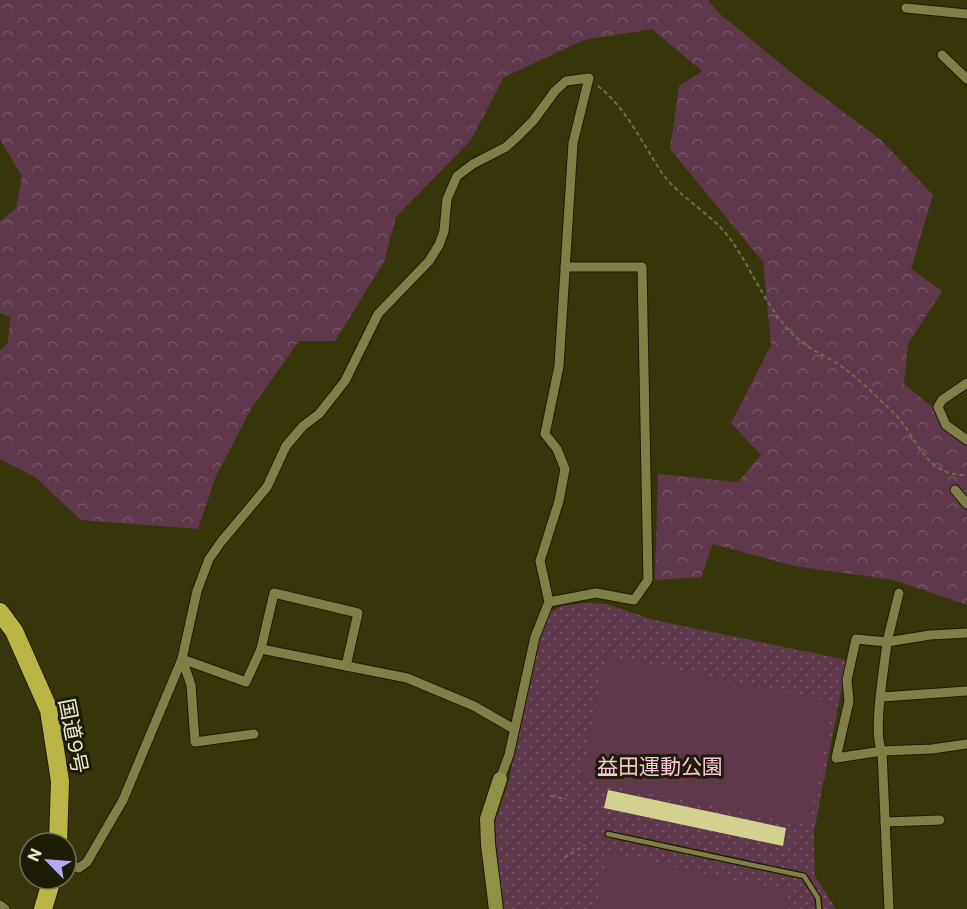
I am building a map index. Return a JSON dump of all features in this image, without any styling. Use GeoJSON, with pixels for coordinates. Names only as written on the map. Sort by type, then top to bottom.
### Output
{"type":"FeatureCollection","features":[{"type":"Feature","properties":{"kind":"highway","name":"国道9号"},"geometry":{"type":"LineString","coordinates":[[0,612],[14,631],[49,710],[60,781],[58,831]]}},
{"type":"Feature","properties":{"kind":"highway"},"geometry":{"type":"LineString","coordinates":[[43,909],[48,891]]}},
{"type":"Feature","properties":{"kind":"street"},"geometry":{"type":"LineString","coordinates":[[906,8],[967,14]]}},
{"type":"Feature","properties":{"kind":"street"},"geometry":{"type":"LineString","coordinates":[[942,55],[967,79]]}},
{"type":"Feature","properties":{"kind":"street"},"geometry":{"type":"LineString","coordinates":[[78,868],[87,862],[123,800],[182,658],[197,591],[209,559],[267,487],[286,446],[303,426],[319,414],[345,381],[378,314],[429,261],[444,231],[447,199],[457,176],[473,164],[506,147],[533,121],[555,91],[566,81],[589,78],[573,143],[559,366],[545,434],[557,449],[566,469],[559,501],[540,561],[549,602],[535,637],[509,755],[487,819],[496,909]]}},
{"type":"Feature","properties":{"kind":"street"},"geometry":{"type":"LineString","coordinates":[[549,602],[596,593],[634,600],[648,580],[642,267],[565,267]]}},
{"type":"Feature","properties":{"kind":"street"},"geometry":{"type":"LineString","coordinates":[[967,383],[942,400],[938,407],[946,425],[967,440]]}},
{"type":"Feature","properties":{"kind":"street"},"geometry":{"type":"LineString","coordinates":[[955,490],[967,504]]}},
{"type":"Feature","properties":{"kind":"street"},"geometry":{"type":"LineString","coordinates":[[889,909],[882,751],[879,745],[878,726],[887,642],[898,593]]}},
{"type":"Feature","properties":{"kind":"street"},"geometry":{"type":"LineString","coordinates":[[182,658],[246,682],[261,649],[274,594],[358,613],[346,666]]}},
{"type":"Feature","properties":{"kind":"street"},"geometry":{"type":"LineString","coordinates":[[967,633],[930,635],[887,642],[856,639],[847,680],[849,700],[836,758],[882,751],[932,749],[967,744]]}},
{"type":"Feature","properties":{"kind":"street"},"geometry":{"type":"LineString","coordinates":[[261,649],[407,678],[474,706],[514,729]]}},
{"type":"Feature","properties":{"kind":"street"},"geometry":{"type":"LineString","coordinates":[[182,658],[191,685],[195,742],[254,734]]}},
{"type":"Feature","properties":{"kind":"street"},"geometry":{"type":"LineString","coordinates":[[882,697],[967,691]]}},
{"type":"Feature","properties":{"kind":"street"},"geometry":{"type":"LineString","coordinates":[[885,822],[940,820]]}},
{"type":"Feature","properties":{"kind":"street"},"geometry":{"type":"LineString","coordinates":[[0,906],[5,909]]}},
{"type":"Feature","properties":{"kind":"lane"},"geometry":{"type":"LineString","coordinates":[[608,834],[804,876],[818,898],[819,909]]}},
{"type":"Feature","properties":{"kind":"path"},"geometry":{"type":"LineString","coordinates":[[589,78],[606,92],[621,110],[664,175],[727,234],[774,313],[788,330],[804,345],[847,370],[897,416],[927,459],[937,468],[954,475],[967,475]]}},
{"type":"Feature","properties":{"kind":"path"},"geometry":{"type":"LineString","coordinates":[[549,796],[566,799]]}},
{"type":"Feature","properties":{"kind":"path"},"geometry":{"type":"LineString","coordinates":[[564,858],[585,845]]}},
{"type":"Feature","properties":{"kind":"green space"},"geometry":{"type":"Polygon","coordinates":[[[0,0],[708,0],[721,15],[802,81],[881,140],[933,195],[911,269],[942,291],[908,344],[904,384],[967,435],[967,605],[894,580],[794,566],[713,544],[701,577],[655,580],[658,474],[738,482],[761,455],[731,423],[771,345],[763,262],[670,149],[679,86],[702,71],[652,29],[584,40],[504,77],[471,140],[396,217],[384,262],[335,341],[299,341],[251,409],[216,476],[198,529],[81,520],[35,477],[0,459],[0,350],[8,343],[10,317],[0,313],[0,221],[16,208],[22,176],[0,140],[0,0]]]}},
{"type":"Feature","properties":{"kind":"green space","name":"益田運動公園"},"geometry":{"type":"Polygon","coordinates":[[[585,603],[606,604],[654,620],[847,660],[814,832],[815,876],[836,909],[500,909],[495,822],[509,780],[539,637],[550,612],[562,606],[585,603]]]}},
{"type":"Feature","properties":{"kind":"green space"},"geometry":{"type":"Polygon","coordinates":[[[607,656],[834,702],[808,825],[581,779],[607,656]]]}},
{"type":"Feature","properties":{"kind":"green space"},"geometry":{"type":"Polygon","coordinates":[[[608,853],[786,891],[783,909],[596,909],[608,853]]]}},
{"type":"Feature","properties":{"kind":"building"},"geometry":{"type":"Polygon","coordinates":[[[608,790],[786,828],[783,846],[604,808],[608,790]]]}}]}
